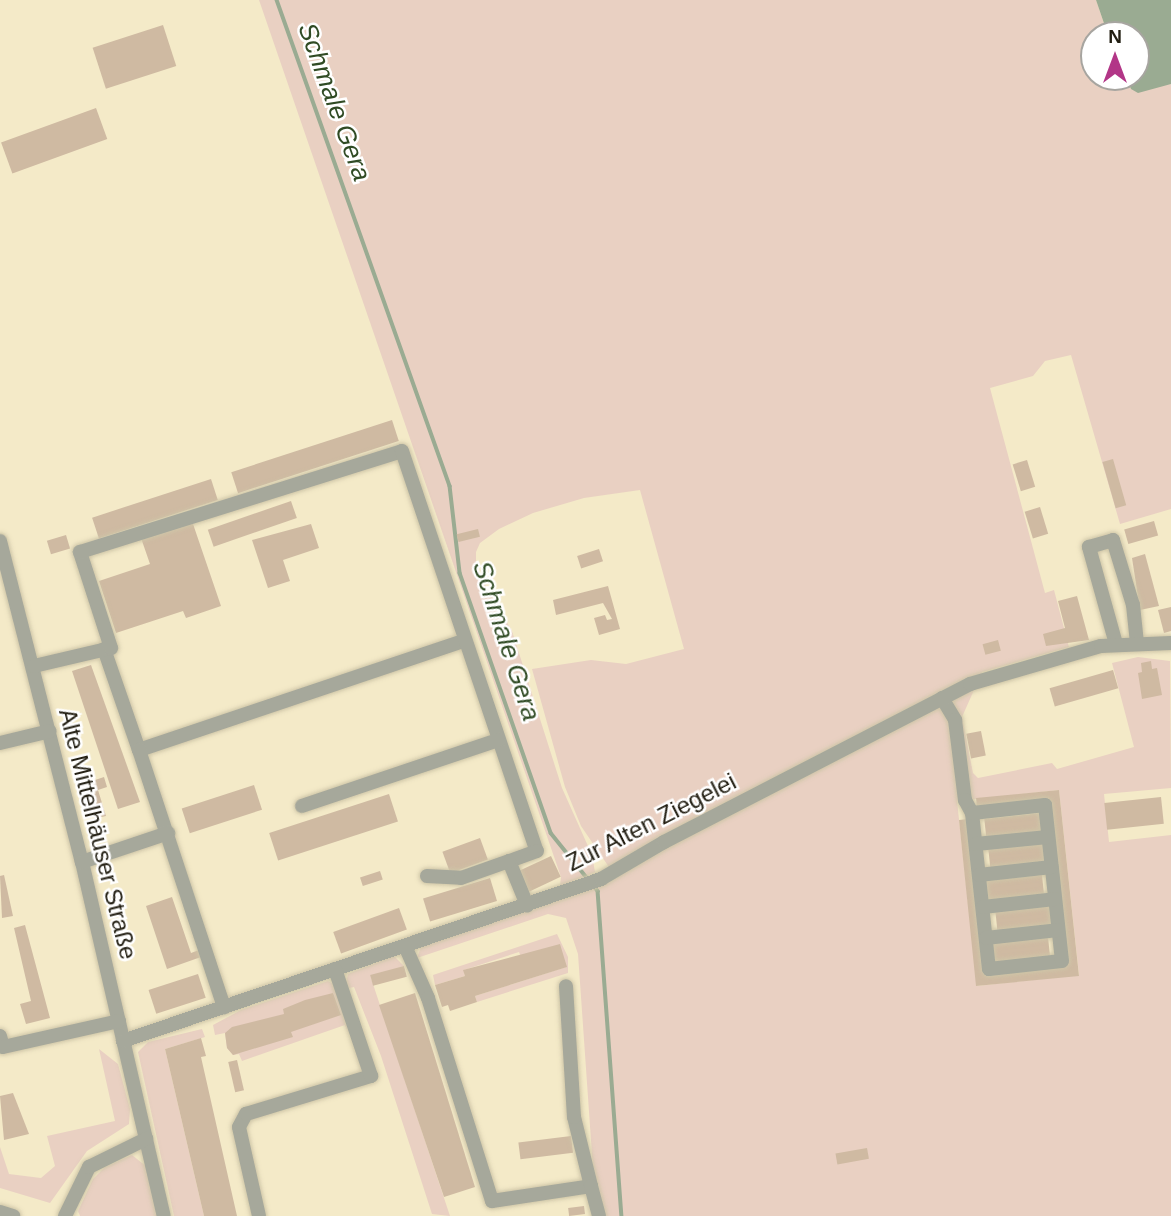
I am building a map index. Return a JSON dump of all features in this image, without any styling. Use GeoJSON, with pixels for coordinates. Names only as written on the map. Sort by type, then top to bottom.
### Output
{"type":"FeatureCollection","features":[{"type":"Feature","properties":{"kind":"street"},"geometry":{"type":"LineString","coordinates":[[34,666],[111,648],[80,552],[402,452],[537,851],[461,878],[427,876]]}},
{"type":"Feature","properties":{"kind":"street"},"geometry":{"type":"LineString","coordinates":[[1116,644],[1089,547],[1113,540],[1144,644]]}},
{"type":"Feature","properties":{"kind":"street","name":"Alte Mittelhäuser Straße"},"geometry":{"type":"LineString","coordinates":[[0,543],[50,730],[164,1216]]}},
{"type":"Feature","properties":{"kind":"street"},"geometry":{"type":"LineString","coordinates":[[139,750],[465,640]]}},
{"type":"Feature","properties":{"kind":"street","name":"Zur Alten Ziegelei"},"geometry":{"type":"LineString","coordinates":[[123,1041],[601,879],[664,842],[970,684],[1116,644],[1171,643]]}},
{"type":"Feature","properties":{"kind":"street"},"geometry":{"type":"LineString","coordinates":[[104,649],[224,1007]]}},
{"type":"Feature","properties":{"kind":"street"},"geometry":{"type":"LineString","coordinates":[[942,698],[954,720],[965,800],[972,813],[989,969],[1062,961],[1045,805],[972,813]]}},
{"type":"Feature","properties":{"kind":"street"},"geometry":{"type":"LineString","coordinates":[[0,743],[50,730]]}},
{"type":"Feature","properties":{"kind":"street"},"geometry":{"type":"LineString","coordinates":[[302,806],[498,740]]}},
{"type":"Feature","properties":{"kind":"street"},"geometry":{"type":"LineString","coordinates":[[82,862],[168,834]]}},
{"type":"Feature","properties":{"kind":"street"},"geometry":{"type":"LineString","coordinates":[[976,844],[1048,836]]}},
{"type":"Feature","properties":{"kind":"street"},"geometry":{"type":"LineString","coordinates":[[509,861],[527,905]]}},
{"type":"Feature","properties":{"kind":"street"},"geometry":{"type":"LineString","coordinates":[[979,875],[1052,867]]}},
{"type":"Feature","properties":{"kind":"street"},"geometry":{"type":"LineString","coordinates":[[982,907],[1055,899]]}},
{"type":"Feature","properties":{"kind":"street"},"geometry":{"type":"LineString","coordinates":[[986,938],[1059,930]]}},
{"type":"Feature","properties":{"kind":"street"},"geometry":{"type":"LineString","coordinates":[[405,946],[428,998],[492,1201],[591,1186]]}},
{"type":"Feature","properties":{"kind":"street"},"geometry":{"type":"LineString","coordinates":[[259,1216],[239,1127],[246,1114],[371,1076],[335,969]]}},
{"type":"Feature","properties":{"kind":"street"},"geometry":{"type":"LineString","coordinates":[[566,986],[574,1117],[599,1216]]}},
{"type":"Feature","properties":{"kind":"street"},"geometry":{"type":"LineString","coordinates":[[1,1043],[119,1021]]}},
{"type":"Feature","properties":{"kind":"street"},"geometry":{"type":"LineString","coordinates":[[65,1216],[89,1167],[146,1139]]}},
{"type":"Feature","properties":{"kind":"street"},"geometry":{"type":"LineString","coordinates":[[0,1212],[13,1216]]}},
{"type":"Feature","properties":{"kind":"shaded area"},"geometry":{"type":"Polygon","coordinates":[[[259,0],[1096,0],[1103,21],[1080,21],[1080,91],[1150,91],[1150,87],[1171,84],[1171,509],[1120,524],[1071,355],[1045,361],[1033,376],[990,388],[1045,593],[1054,590],[1069,647],[982,672],[962,717],[973,773],[978,778],[1052,763],[1057,769],[1134,747],[1112,663],[1138,657],[1170,661],[1171,788],[1104,794],[1109,842],[1171,835],[1171,1216],[604,1216],[593,1169],[578,954],[566,918],[548,914],[417,958],[421,947],[615,876],[581,826],[565,787],[532,669],[591,660],[626,664],[684,649],[640,490],[584,498],[533,513],[499,529],[480,543],[476,552],[476,569],[512,631],[562,788],[592,855],[595,872],[560,886],[561,877],[259,0]],[[1059,790],[957,801],[977,986],[1079,975],[1059,790]]]}},
{"type":"Feature","properties":{"kind":"shaded area"},"geometry":{"type":"Polygon","coordinates":[[[1096,0],[1171,0],[1171,84],[1150,90],[1150,21],[1103,21],[1096,0]]]}},
{"type":"Feature","properties":{"kind":"shaded area"},"geometry":{"type":"Polygon","coordinates":[[[557,934],[568,957],[568,973],[477,1002],[475,996],[566,967],[521,957],[519,952],[464,970],[465,976],[435,985],[433,975],[557,934]]]}},
{"type":"Feature","properties":{"kind":"shaded area"},"geometry":{"type":"Polygon","coordinates":[[[394,956],[404,966],[371,978],[450,1216],[432,1214],[381,1056],[354,987],[349,988],[346,982],[348,974],[394,956]]]}},
{"type":"Feature","properties":{"kind":"shaded area"},"geometry":{"type":"Polygon","coordinates":[[[328,981],[335,985],[348,1032],[345,1025],[242,1061],[239,1054],[233,1055],[227,1048],[225,1033],[215,1035],[213,1025],[241,1010],[328,981]]]}},
{"type":"Feature","properties":{"kind":"shaded area"},"geometry":{"type":"Polygon","coordinates":[[[202,1029],[205,1037],[165,1049],[204,1216],[174,1216],[138,1052],[148,1042],[202,1029]]]}},
{"type":"Feature","properties":{"kind":"shaded area"},"geometry":{"type":"Polygon","coordinates":[[[99,1049],[118,1064],[130,1109],[129,1124],[87,1151],[50,1203],[0,1188],[0,1147],[9,1174],[41,1178],[55,1166],[47,1136],[115,1121],[99,1049]]]}},
{"type":"Feature","properties":{"kind":"shaded area"},"geometry":{"type":"Polygon","coordinates":[[[132,1155],[147,1167],[158,1216],[80,1216],[78,1211],[93,1179],[105,1167],[132,1155]]]}},
{"type":"Feature","properties":{"kind":"building"},"geometry":{"type":"Polygon","coordinates":[[[163,25],[176,66],[106,89],[93,48],[163,25]]]}},
{"type":"Feature","properties":{"kind":"building"},"geometry":{"type":"Polygon","coordinates":[[[96,108],[107,139],[12,174],[1,143],[96,108]]]}},
{"type":"Feature","properties":{"kind":"building"},"geometry":{"type":"Polygon","coordinates":[[[392,420],[399,441],[238,493],[231,472],[392,420]]]}},
{"type":"Feature","properties":{"kind":"building"},"geometry":{"type":"Polygon","coordinates":[[[1113,459],[1126,505],[1116,508],[1102,462],[1113,459]]]}},
{"type":"Feature","properties":{"kind":"building"},"geometry":{"type":"Polygon","coordinates":[[[1027,460],[1035,487],[1021,491],[1013,464],[1027,460]]]}},
{"type":"Feature","properties":{"kind":"building"},"geometry":{"type":"Polygon","coordinates":[[[211,479],[218,500],[99,539],[92,518],[211,479]]]}},
{"type":"Feature","properties":{"kind":"building"},"geometry":{"type":"Polygon","coordinates":[[[291,501],[297,518],[214,547],[208,530],[291,501]]]}},
{"type":"Feature","properties":{"kind":"building"},"geometry":{"type":"Polygon","coordinates":[[[1040,507],[1048,534],[1033,538],[1025,512],[1040,507]]]}},
{"type":"Feature","properties":{"kind":"building"},"geometry":{"type":"Polygon","coordinates":[[[192,521],[221,606],[186,618],[183,611],[116,633],[99,581],[150,564],[141,538],[192,521]]]}},
{"type":"Feature","properties":{"kind":"building"},"geometry":{"type":"Polygon","coordinates":[[[1154,521],[1158,535],[1128,544],[1124,530],[1154,521]]]}},
{"type":"Feature","properties":{"kind":"building"},"geometry":{"type":"Polygon","coordinates":[[[311,524],[319,548],[283,560],[290,581],[268,588],[252,540],[311,524]]]}},
{"type":"Feature","properties":{"kind":"building"},"geometry":{"type":"Polygon","coordinates":[[[478,529],[480,537],[459,542],[457,534],[478,529]]]}},
{"type":"Feature","properties":{"kind":"building"},"geometry":{"type":"Polygon","coordinates":[[[66,535],[70,548],[51,554],[47,541],[66,535]]]}},
{"type":"Feature","properties":{"kind":"building"},"geometry":{"type":"Polygon","coordinates":[[[599,549],[603,561],[581,568],[577,556],[599,549]]]}},
{"type":"Feature","properties":{"kind":"building"},"geometry":{"type":"Polygon","coordinates":[[[1145,554],[1159,606],[1140,610],[1132,558],[1145,554]]]}},
{"type":"Feature","properties":{"kind":"building"},"geometry":{"type":"Polygon","coordinates":[[[608,586],[620,629],[599,635],[594,618],[605,615],[607,620],[612,619],[603,603],[556,615],[553,600],[608,586]]]}},
{"type":"Feature","properties":{"kind":"building"},"geometry":{"type":"Polygon","coordinates":[[[1077,596],[1089,640],[1046,646],[1043,634],[1065,628],[1058,601],[1077,596]]]}},
{"type":"Feature","properties":{"kind":"building"},"geometry":{"type":"Polygon","coordinates":[[[1171,607],[1171,631],[1164,633],[1158,610],[1171,607]]]}},
{"type":"Feature","properties":{"kind":"building"},"geometry":{"type":"Polygon","coordinates":[[[998,640],[1001,651],[985,655],[983,644],[998,640]]]}},
{"type":"Feature","properties":{"kind":"building"},"geometry":{"type":"Polygon","coordinates":[[[1151,661],[1152,669],[1157,668],[1162,695],[1142,699],[1138,673],[1142,672],[1141,663],[1151,661]]]}},
{"type":"Feature","properties":{"kind":"building"},"geometry":{"type":"Polygon","coordinates":[[[91,665],[140,802],[118,809],[72,671],[91,665]]]}},
{"type":"Feature","properties":{"kind":"building"},"geometry":{"type":"Polygon","coordinates":[[[1113,670],[1118,688],[1055,706],[1050,688],[1113,670]]]}},
{"type":"Feature","properties":{"kind":"building"},"geometry":{"type":"Polygon","coordinates":[[[981,731],[986,756],[971,758],[966,734],[981,731]]]}},
{"type":"Feature","properties":{"kind":"building"},"geometry":{"type":"Polygon","coordinates":[[[104,777],[107,787],[98,790],[106,816],[97,818],[86,783],[104,777]]]}},
{"type":"Feature","properties":{"kind":"building"},"geometry":{"type":"Polygon","coordinates":[[[254,785],[262,810],[190,833],[182,808],[254,785]]]}},
{"type":"Feature","properties":{"kind":"building"},"geometry":{"type":"Polygon","coordinates":[[[1059,790],[1079,976],[976,986],[959,820],[968,819],[984,974],[1067,966],[1051,801],[977,808],[976,798],[1059,790]]]}},
{"type":"Feature","properties":{"kind":"building"},"geometry":{"type":"Polygon","coordinates":[[[389,794],[398,822],[278,861],[269,833],[389,794]]]}},
{"type":"Feature","properties":{"kind":"building"},"geometry":{"type":"Polygon","coordinates":[[[1161,797],[1164,824],[1107,830],[1104,803],[1161,797]]]}},
{"type":"Feature","properties":{"kind":"building"},"geometry":{"type":"Polygon","coordinates":[[[1041,813],[1043,832],[986,838],[984,819],[1041,813]]]}},
{"type":"Feature","properties":{"kind":"building"},"geometry":{"type":"Polygon","coordinates":[[[480,838],[488,860],[450,873],[442,852],[480,838]]]}},
{"type":"Feature","properties":{"kind":"building"},"geometry":{"type":"Polygon","coordinates":[[[1044,843],[1046,862],[990,868],[988,849],[1044,843]]]}},
{"type":"Feature","properties":{"kind":"building"},"geometry":{"type":"Polygon","coordinates":[[[551,856],[561,877],[529,892],[519,871],[551,856]]]}},
{"type":"Feature","properties":{"kind":"building"},"geometry":{"type":"Polygon","coordinates":[[[380,871],[383,880],[363,886],[360,877],[380,871]]]}},
{"type":"Feature","properties":{"kind":"building"},"geometry":{"type":"Polygon","coordinates":[[[4,875],[13,916],[2,918],[0,876],[4,875]]]}},
{"type":"Feature","properties":{"kind":"building"},"geometry":{"type":"Polygon","coordinates":[[[1042,875],[1044,894],[988,900],[986,881],[1042,875]]]}},
{"type":"Feature","properties":{"kind":"building"},"geometry":{"type":"Polygon","coordinates":[[[490,878],[497,901],[430,921],[423,898],[490,878]]]}},
{"type":"Feature","properties":{"kind":"building"},"geometry":{"type":"Polygon","coordinates":[[[172,897],[191,953],[199,950],[201,957],[167,969],[146,906],[172,897]]]}},
{"type":"Feature","properties":{"kind":"building"},"geometry":{"type":"Polygon","coordinates":[[[1051,905],[1053,925],[997,931],[995,911],[1051,905]]]}},
{"type":"Feature","properties":{"kind":"building"},"geometry":{"type":"Polygon","coordinates":[[[399,908],[407,930],[341,954],[333,932],[399,908]]]}},
{"type":"Feature","properties":{"kind":"building"},"geometry":{"type":"Polygon","coordinates":[[[25,925],[50,1018],[26,1024],[20,1004],[31,1001],[14,928],[25,925]]]}},
{"type":"Feature","properties":{"kind":"building"},"geometry":{"type":"Polygon","coordinates":[[[1048,937],[1050,957],[994,963],[992,943],[1048,937]]]}},
{"type":"Feature","properties":{"kind":"building"},"geometry":{"type":"Polygon","coordinates":[[[560,944],[567,967],[475,996],[477,1002],[450,1011],[448,1005],[442,1007],[435,985],[465,976],[463,970],[560,944]]]}},
{"type":"Feature","properties":{"kind":"building"},"geometry":{"type":"Polygon","coordinates":[[[404,966],[407,977],[373,986],[370,975],[404,966]]]}},
{"type":"Feature","properties":{"kind":"building"},"geometry":{"type":"Polygon","coordinates":[[[198,974],[206,998],[156,1014],[149,990],[198,974]]]}},
{"type":"Feature","properties":{"kind":"building"},"geometry":{"type":"Polygon","coordinates":[[[333,993],[341,1015],[291,1032],[293,1037],[233,1055],[227,1048],[225,1033],[232,1027],[284,1014],[283,1009],[333,993]]]}},
{"type":"Feature","properties":{"kind":"building"},"geometry":{"type":"Polygon","coordinates":[[[415,993],[475,1187],[444,1197],[379,1005],[415,993]]]}},
{"type":"Feature","properties":{"kind":"building"},"geometry":{"type":"Polygon","coordinates":[[[201,1038],[206,1056],[201,1057],[237,1216],[204,1216],[165,1049],[201,1038]]]}},
{"type":"Feature","properties":{"kind":"building"},"geometry":{"type":"Polygon","coordinates":[[[237,1060],[244,1090],[235,1092],[228,1062],[237,1060]]]}},
{"type":"Feature","properties":{"kind":"building"},"geometry":{"type":"Polygon","coordinates":[[[13,1093],[29,1134],[4,1140],[0,1096],[13,1093]]]}},
{"type":"Feature","properties":{"kind":"building"},"geometry":{"type":"Polygon","coordinates":[[[571,1136],[573,1153],[520,1159],[518,1142],[571,1136]]]}},
{"type":"Feature","properties":{"kind":"building"},"geometry":{"type":"Polygon","coordinates":[[[867,1148],[869,1159],[837,1164],[835,1154],[867,1148]]]}},
{"type":"Feature","properties":{"kind":"building"},"geometry":{"type":"Polygon","coordinates":[[[584,1206],[585,1214],[569,1216],[568,1208],[584,1206]]]}},
{"type":"Feature","properties":{"kind":"waterway","name":"Schmale Gera"},"geometry":{"type":"LineString","coordinates":[[277,0],[450,486],[460,573],[551,833],[588,879]]}},
{"type":"Feature","properties":{"kind":"waterway","name":"Schmale Gera"},"geometry":{"type":"LineString","coordinates":[[593,885],[598,891],[622,1216]]}}]}
